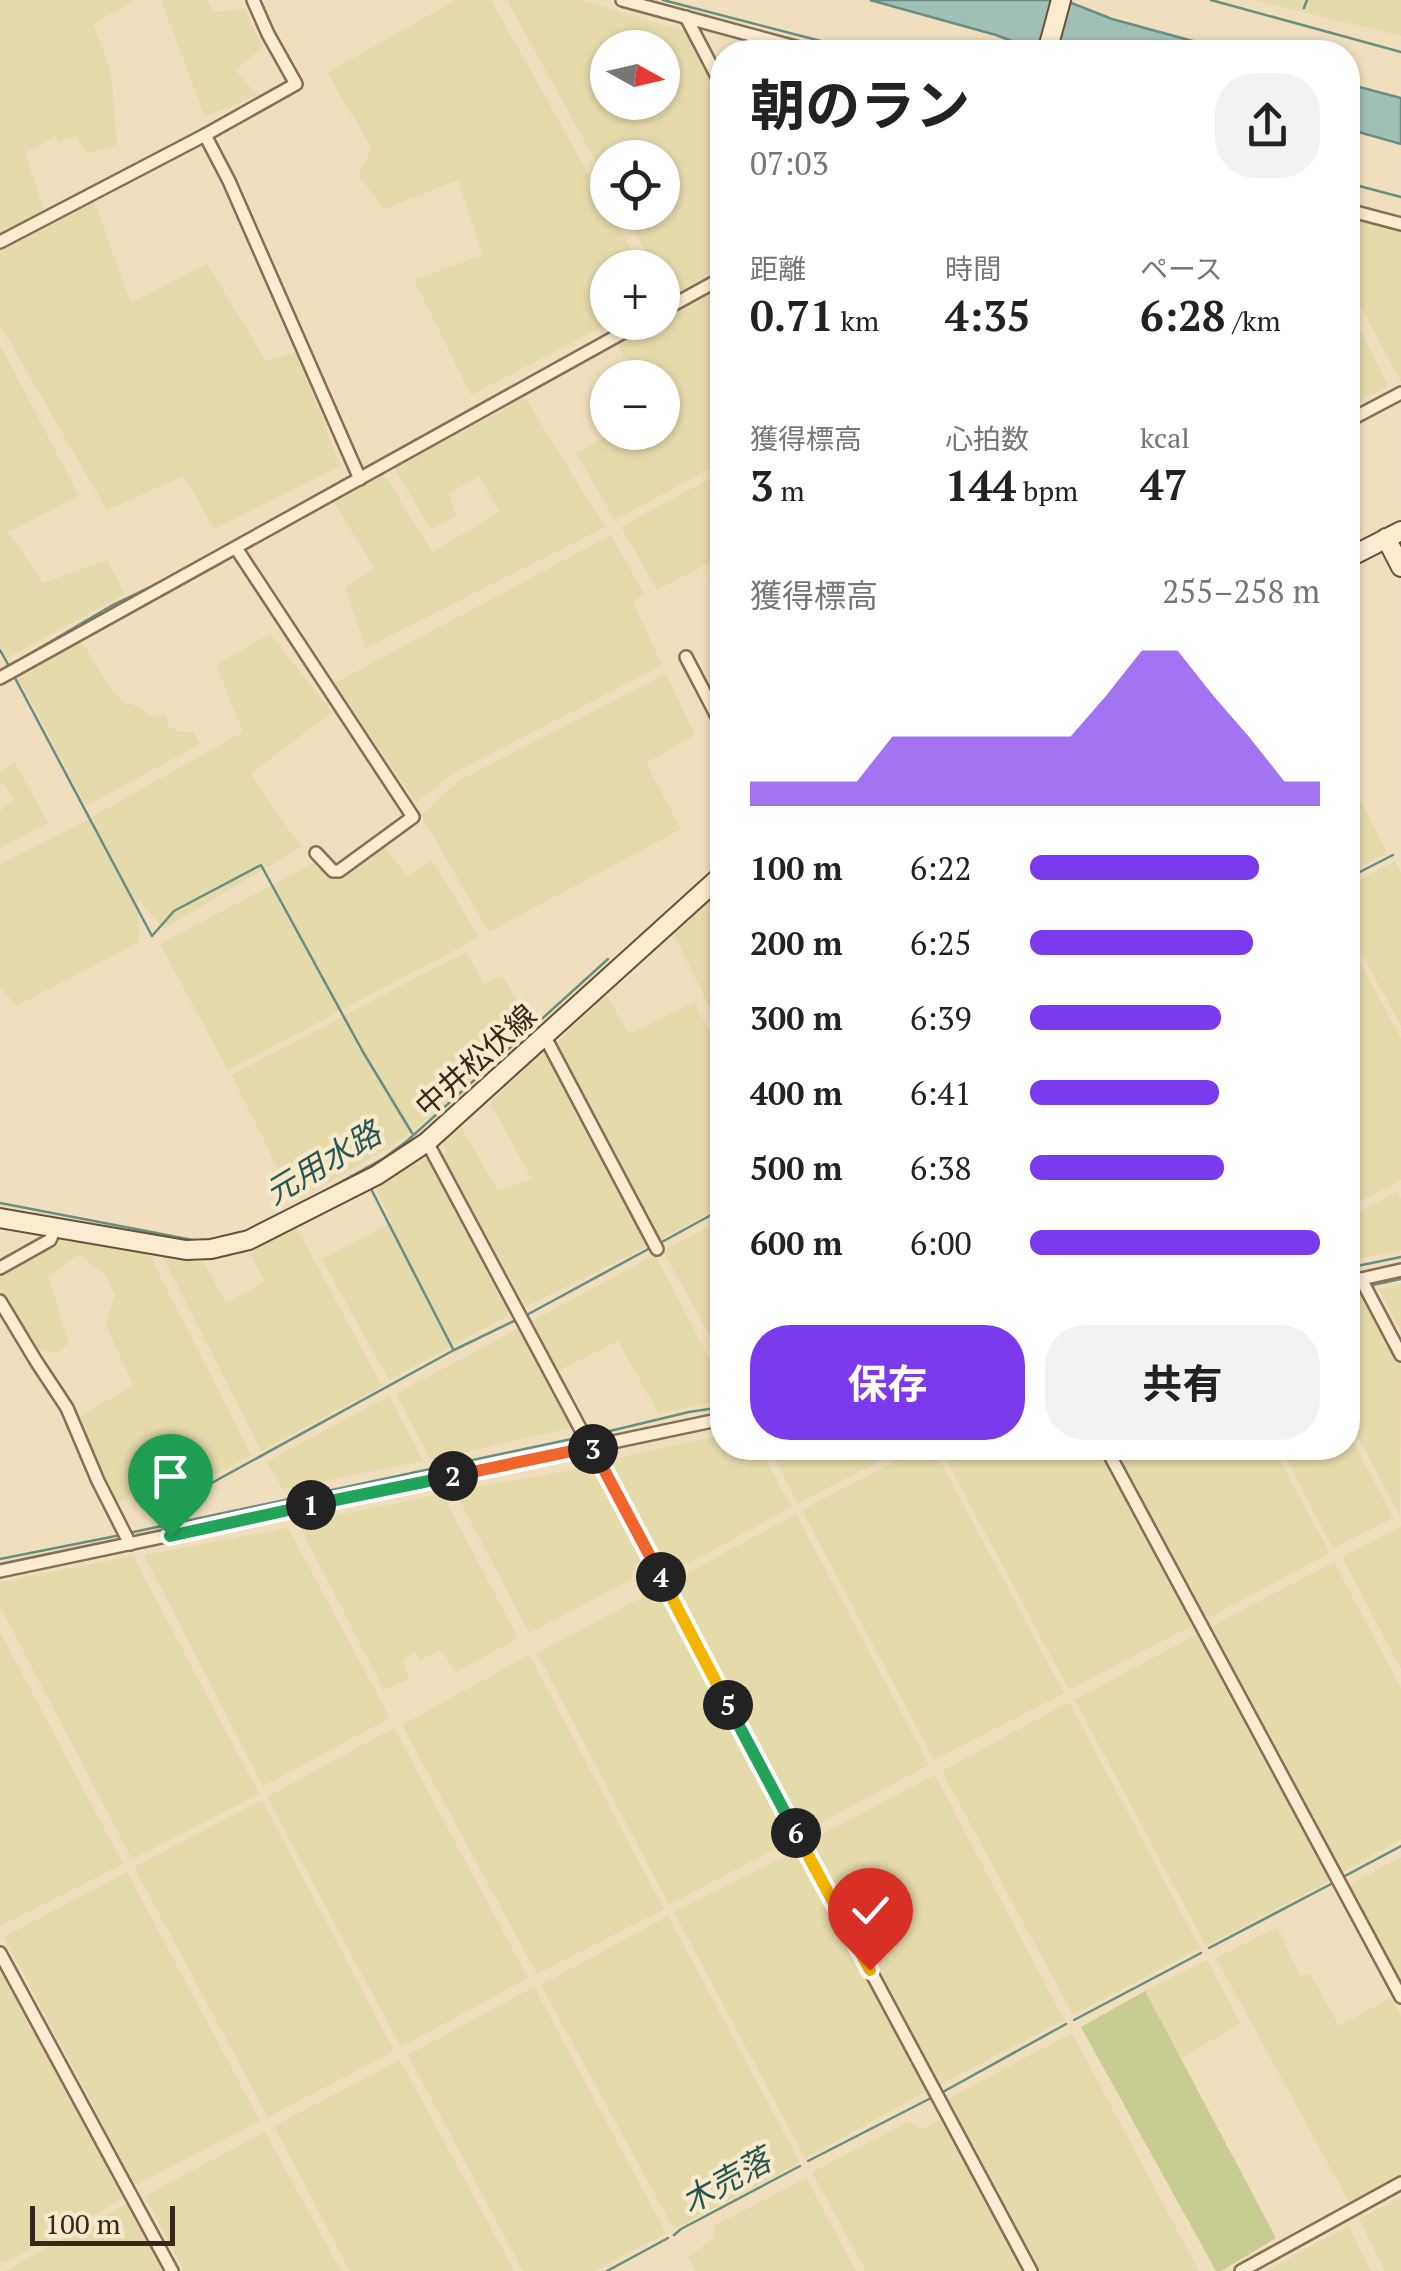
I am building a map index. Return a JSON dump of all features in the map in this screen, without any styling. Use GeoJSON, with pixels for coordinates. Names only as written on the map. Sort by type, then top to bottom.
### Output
{"type":"FeatureCollection","features":[{"type":"Feature","properties":{"kind":"main road"},"geometry":{"type":"LineString","coordinates":[[1050,40],[1060,0]]}},
{"type":"Feature","properties":{"kind":"main road"},"geometry":{"type":"LineString","coordinates":[[1360,552],[1393,534],[1401,566]]}},
{"type":"Feature","properties":{"kind":"main road","name":"中井松伏線"},"geometry":{"type":"LineString","coordinates":[[0,1218],[175,1249],[198,1250],[249,1240],[394,1165],[427,1142],[710,887]]}},
{"type":"Feature","properties":{"kind":"street"},"geometry":{"type":"LineString","coordinates":[[0,242],[296,84],[253,0]]}},
{"type":"Feature","properties":{"kind":"street"},"geometry":{"type":"LineString","coordinates":[[622,0],[770,40]]}},
{"type":"Feature","properties":{"kind":"street"},"geometry":{"type":"LineString","coordinates":[[686,17],[710,63]]}},
{"type":"Feature","properties":{"kind":"street"},"geometry":{"type":"LineString","coordinates":[[205,135],[360,479]]}},
{"type":"Feature","properties":{"kind":"street"},"geometry":{"type":"LineString","coordinates":[[1360,213],[1401,224]]}},
{"type":"Feature","properties":{"kind":"street"},"geometry":{"type":"LineString","coordinates":[[680,299],[710,284]]}},
{"type":"Feature","properties":{"kind":"street"},"geometry":{"type":"LineString","coordinates":[[0,678],[610,340]]}},
{"type":"Feature","properties":{"kind":"street"},"geometry":{"type":"LineString","coordinates":[[1360,415],[1401,393]]}},
{"type":"Feature","properties":{"kind":"street"},"geometry":{"type":"LineString","coordinates":[[236,548],[412,817],[338,871],[316,853]]}},
{"type":"Feature","properties":{"kind":"street"},"geometry":{"type":"LineString","coordinates":[[686,657],[710,703]]}},
{"type":"Feature","properties":{"kind":"street"},"geometry":{"type":"LineString","coordinates":[[545,1037],[657,1249]]}},
{"type":"Feature","properties":{"kind":"street"},"geometry":{"type":"LineString","coordinates":[[427,1142],[1031,2271]]}},
{"type":"Feature","properties":{"kind":"street"},"geometry":{"type":"LineString","coordinates":[[0,1268],[50,1240],[55,1228]]}},
{"type":"Feature","properties":{"kind":"street"},"geometry":{"type":"LineString","coordinates":[[1360,1280],[1401,1270]]}},
{"type":"Feature","properties":{"kind":"street"},"geometry":{"type":"LineString","coordinates":[[1360,1290],[1401,1355]]}},
{"type":"Feature","properties":{"kind":"street"},"geometry":{"type":"LineString","coordinates":[[0,1301],[67,1408],[130,1544]]}},
{"type":"Feature","properties":{"kind":"street"},"geometry":{"type":"LineString","coordinates":[[0,1571],[710,1422]]}},
{"type":"Feature","properties":{"kind":"street"},"geometry":{"type":"LineString","coordinates":[[1112,1460],[1401,1997]]}},
{"type":"Feature","properties":{"kind":"street"},"geometry":{"type":"LineString","coordinates":[[0,1953],[172,2271]]}},
{"type":"Feature","properties":{"kind":"street"},"geometry":{"type":"LineString","coordinates":[[1241,2271],[1401,2183]]}},
{"type":"Feature","properties":{"kind":"shaded area"},"geometry":{"type":"Polygon","coordinates":[[[0,0],[135,0],[93,24],[111,72],[117,145],[87,153],[75,136],[58,142],[56,136],[25,153],[44,210],[0,233],[0,0]]]}},
{"type":"Feature","properties":{"kind":"shaded area"},"geometry":{"type":"Polygon","coordinates":[[[161,0],[207,0],[213,12],[244,8],[263,47],[235,70],[257,95],[205,117],[161,0]]]}},
{"type":"Feature","properties":{"kind":"shaded area"},"geometry":{"type":"Polygon","coordinates":[[[456,0],[491,0],[590,177],[590,230],[620,230],[632,250],[590,250],[590,333],[471,395],[414,280],[483,255],[458,180],[384,209],[358,175],[372,148],[327,73],[456,0]]]}},
{"type":"Feature","properties":{"kind":"shaded area"},"geometry":{"type":"Polygon","coordinates":[[[507,0],[581,0],[691,33],[710,69],[710,275],[680,292],[680,250],[645,250],[634,230],[680,230],[680,140],[590,140],[590,151],[507,0]]]}},
{"type":"Feature","properties":{"kind":"shaded area"},"geometry":{"type":"Polygon","coordinates":[[[1255,0],[1401,0],[1401,36],[1255,0]]]}},
{"type":"Feature","properties":{"kind":"shaded area"},"geometry":{"type":"Polygon","coordinates":[[[92,196],[131,303],[207,264],[266,361],[297,352],[340,466],[214,529],[184,476],[107,510],[0,325],[0,246],[92,196]]]}},
{"type":"Feature","properties":{"kind":"shaded area"},"geometry":{"type":"Polygon","coordinates":[[[1360,217],[1401,228],[1401,382],[1360,305],[1360,217]]]}},
{"type":"Feature","properties":{"kind":"shaded area"},"geometry":{"type":"Polygon","coordinates":[[[710,293],[710,469],[615,520],[576,453],[590,446],[590,450],[680,450],[680,360],[626,360],[617,342],[680,340],[680,309],[710,293]]]}},
{"type":"Feature","properties":{"kind":"shaded area"},"geometry":{"type":"Polygon","coordinates":[[[1360,329],[1388,386],[1360,401],[1360,329]]]}},
{"type":"Feature","properties":{"kind":"shaded area"},"geometry":{"type":"Polygon","coordinates":[[[0,345],[79,496],[8,532],[43,583],[107,560],[125,594],[7,658],[0,644],[0,345]]]}},
{"type":"Feature","properties":{"kind":"shaded area"},"geometry":{"type":"Polygon","coordinates":[[[525,398],[605,527],[366,648],[345,588],[375,568],[332,500],[383,472],[432,552],[500,512],[479,476],[449,494],[457,516],[431,529],[394,468],[525,398]]]}},
{"type":"Feature","properties":{"kind":"shaded area"},"geometry":{"type":"Polygon","coordinates":[[[710,479],[710,562],[657,590],[621,527],[710,479]]]}},
{"type":"Feature","properties":{"kind":"shaded area"},"geometry":{"type":"Polygon","coordinates":[[[611,535],[644,594],[633,602],[662,665],[452,774],[416,803],[335,683],[611,535]]]}},
{"type":"Feature","properties":{"kind":"shaded area"},"geometry":{"type":"Polygon","coordinates":[[[270,634],[332,712],[250,774],[301,847],[163,929],[138,899],[139,942],[16,1006],[0,987],[0,864],[243,732],[216,665],[270,634]]]}},
{"type":"Feature","properties":{"kind":"shaded area"},"geometry":{"type":"Polygon","coordinates":[[[81,641],[123,703],[137,705],[150,717],[165,714],[168,726],[193,732],[200,744],[86,806],[18,677],[81,641]]]}},
{"type":"Feature","properties":{"kind":"shaded area"},"geometry":{"type":"Polygon","coordinates":[[[666,674],[695,735],[646,763],[681,829],[489,932],[421,815],[460,780],[666,674]]]}},
{"type":"Feature","properties":{"kind":"shaded area"},"geometry":{"type":"Polygon","coordinates":[[[15,763],[48,823],[0,848],[0,811],[14,799],[4,783],[0,783],[0,771],[15,763]]]}},
{"type":"Feature","properties":{"kind":"shaded area"},"geometry":{"type":"Polygon","coordinates":[[[1360,800],[1387,852],[1360,867],[1360,800]]]}},
{"type":"Feature","properties":{"kind":"shaded area"},"geometry":{"type":"Polygon","coordinates":[[[384,847],[407,876],[432,860],[479,937],[228,1070],[160,944],[316,862],[339,881],[384,847]]]}},
{"type":"Feature","properties":{"kind":"shaded area"},"geometry":{"type":"Polygon","coordinates":[[[1395,861],[1401,873],[1401,1026],[1360,949],[1360,880],[1395,861]]]}},
{"type":"Feature","properties":{"kind":"shaded area"},"geometry":{"type":"Polygon","coordinates":[[[710,900],[710,1008],[674,934],[710,900]]]}},
{"type":"Feature","properties":{"kind":"shaded area"},"geometry":{"type":"Polygon","coordinates":[[[466,952],[484,984],[502,976],[532,1024],[397,1143],[294,1202],[232,1075],[466,952]]]}},
{"type":"Feature","properties":{"kind":"shaded area"},"geometry":{"type":"Polygon","coordinates":[[[1360,962],[1401,1039],[1401,1180],[1360,1202],[1360,962]]]}},
{"type":"Feature","properties":{"kind":"shaded area"},"geometry":{"type":"Polygon","coordinates":[[[606,995],[629,1034],[694,1002],[710,1033],[710,1212],[657,1241],[554,1045],[606,995]]]}},
{"type":"Feature","properties":{"kind":"shaded area"},"geometry":{"type":"Polygon","coordinates":[[[544,1049],[650,1245],[525,1307],[443,1155],[447,1150],[441,1142],[460,1125],[498,1191],[532,1179],[490,1103],[544,1049]]]}},
{"type":"Feature","properties":{"kind":"shaded area"},"geometry":{"type":"Polygon","coordinates":[[[428,1156],[513,1313],[389,1380],[322,1259],[392,1223],[375,1187],[428,1156]]]}},
{"type":"Feature","properties":{"kind":"shaded area"},"geometry":{"type":"Polygon","coordinates":[[[1397,1192],[1401,1199],[1401,1250],[1360,1258],[1360,1212],[1397,1192]]]}},
{"type":"Feature","properties":{"kind":"shaded area"},"geometry":{"type":"Polygon","coordinates":[[[710,1226],[710,1336],[663,1251],[710,1226]]]}},
{"type":"Feature","properties":{"kind":"shaded area"},"geometry":{"type":"Polygon","coordinates":[[[296,1227],[382,1386],[261,1451],[162,1255],[204,1263],[226,1303],[265,1282],[250,1253],[296,1227]]]}},
{"type":"Feature","properties":{"kind":"shaded area"},"geometry":{"type":"Polygon","coordinates":[[[52,1237],[149,1254],[251,1455],[190,1489],[180,1510],[164,1511],[148,1485],[115,1504],[78,1418],[133,1385],[105,1323],[115,1296],[106,1276],[79,1254],[48,1276],[69,1343],[58,1352],[40,1350],[0,1289],[0,1269],[52,1237]]]}},
{"type":"Feature","properties":{"kind":"shaded area"},"geometry":{"type":"Polygon","coordinates":[[[655,1255],[710,1360],[710,1403],[659,1414],[618,1341],[557,1371],[530,1322],[655,1255]]]}},
{"type":"Feature","properties":{"kind":"shaded area"},"geometry":{"type":"Polygon","coordinates":[[[1401,1284],[1401,1332],[1379,1289],[1401,1284]]]}},
{"type":"Feature","properties":{"kind":"shaded area"},"geometry":{"type":"Polygon","coordinates":[[[1360,1291],[1401,1367],[1400,1516],[1360,1441],[1360,1291]]]}},
{"type":"Feature","properties":{"kind":"shaded area"},"geometry":{"type":"Polygon","coordinates":[[[521,1327],[574,1427],[431,1460],[396,1394],[521,1327]]]}},
{"type":"Feature","properties":{"kind":"shaded area"},"geometry":{"type":"Polygon","coordinates":[[[389,1396],[423,1461],[283,1489],[266,1462],[389,1396]]]}},
{"type":"Feature","properties":{"kind":"shaded area"},"geometry":{"type":"Polygon","coordinates":[[[710,1438],[710,1460],[766,1460],[791,1507],[666,1576],[605,1461],[710,1438]]]}},
{"type":"Feature","properties":{"kind":"shaded area"},"geometry":{"type":"Polygon","coordinates":[[[1360,1455],[1393,1518],[1333,1548],[1287,1460],[1360,1460],[1360,1455]]]}},
{"type":"Feature","properties":{"kind":"shaded area"},"geometry":{"type":"Polygon","coordinates":[[[775,1460],[882,1460],[798,1503],[775,1460]]]}},
{"type":"Feature","properties":{"kind":"shaded area"},"geometry":{"type":"Polygon","coordinates":[[[898,1460],[939,1460],[1064,1693],[934,1760],[802,1510],[898,1460]]]}},
{"type":"Feature","properties":{"kind":"shaded area"},"geometry":{"type":"Polygon","coordinates":[[[946,1460],[1107,1460],[1195,1624],[1069,1690],[946,1460]]]}},
{"type":"Feature","properties":{"kind":"shaded area"},"geometry":{"type":"Polygon","coordinates":[[[1119,1460],[1280,1460],[1330,1553],[1204,1620],[1119,1460]]]}},
{"type":"Feature","properties":{"kind":"shaded area"},"geometry":{"type":"Polygon","coordinates":[[[593,1466],[641,1559],[632,1579],[529,1633],[455,1491],[593,1466]]]}},
{"type":"Feature","properties":{"kind":"shaded area"},"geometry":{"type":"Polygon","coordinates":[[[442,1494],[518,1638],[456,1672],[441,1650],[420,1660],[415,1651],[402,1661],[409,1679],[384,1690],[298,1523],[442,1494]]]}},
{"type":"Feature","properties":{"kind":"shaded area"},"geometry":{"type":"Polygon","coordinates":[[[796,1514],[929,1765],[801,1833],[670,1583],[796,1514]]]}},
{"type":"Feature","properties":{"kind":"shaded area"},"geometry":{"type":"Polygon","coordinates":[[[1401,1527],[1401,1669],[1342,1557],[1401,1527]]]}},
{"type":"Feature","properties":{"kind":"shaded area"},"geometry":{"type":"Polygon","coordinates":[[[288,1528],[390,1718],[263,1786],[144,1555],[288,1528]]]}},
{"type":"Feature","properties":{"kind":"shaded area"},"geometry":{"type":"Polygon","coordinates":[[[133,1556],[259,1794],[132,1859],[0,1606],[0,1582],[133,1556]]]}},
{"type":"Feature","properties":{"kind":"shaded area"},"geometry":{"type":"Polygon","coordinates":[[[1334,1562],[1401,1688],[1401,1839],[1340,1873],[1210,1627],[1334,1562]]]}},
{"type":"Feature","properties":{"kind":"shaded area"},"geometry":{"type":"Polygon","coordinates":[[[660,1588],[793,1839],[669,1905],[537,1653],[660,1588]]]}},
{"type":"Feature","properties":{"kind":"shaded area"},"geometry":{"type":"Polygon","coordinates":[[[0,1632],[123,1864],[0,1926],[0,1632]]]}},
{"type":"Feature","properties":{"kind":"shaded area"},"geometry":{"type":"Polygon","coordinates":[[[1199,1633],[1331,1880],[1206,1946],[1075,1700],[1199,1633]]]}},
{"type":"Feature","properties":{"kind":"shaded area"},"geometry":{"type":"Polygon","coordinates":[[[529,1655],[664,1909],[537,1974],[402,1725],[529,1655]]]}},
{"type":"Feature","properties":{"kind":"shaded area"},"geometry":{"type":"Polygon","coordinates":[[[1069,1702],[1200,1948],[1073,2015],[942,1771],[1069,1702]]]}},
{"type":"Feature","properties":{"kind":"shaded area"},"geometry":{"type":"Polygon","coordinates":[[[394,1728],[528,1978],[401,2047],[267,1797],[394,1728]]]}},
{"type":"Feature","properties":{"kind":"shaded area"},"geometry":{"type":"Polygon","coordinates":[[[935,1775],[1064,2020],[937,2086],[807,1842],[935,1775]]]}},
{"type":"Feature","properties":{"kind":"shaded area"},"geometry":{"type":"Polygon","coordinates":[[[262,1800],[394,2051],[268,2117],[134,1867],[262,1800]]]}},
{"type":"Feature","properties":{"kind":"shaded area"},"geometry":{"type":"Polygon","coordinates":[[[800,1849],[927,2091],[805,2158],[674,1912],[800,1849]]]}},
{"type":"Feature","properties":{"kind":"shaded area"},"geometry":{"type":"Polygon","coordinates":[[[1401,1857],[1401,1986],[1348,1886],[1401,1857]]]}},
{"type":"Feature","properties":{"kind":"shaded area"},"geometry":{"type":"Polygon","coordinates":[[[127,1872],[260,2121],[135,2185],[4,1937],[127,1872]]]}},
{"type":"Feature","properties":{"kind":"shaded area"},"geometry":{"type":"Polygon","coordinates":[[[668,1916],[800,2163],[674,2229],[541,1985],[668,1916]]]}},
{"type":"Feature","properties":{"kind":"shaded area"},"geometry":{"type":"Polygon","coordinates":[[[1277,1927],[1301,1978],[1310,1973],[1339,2026],[1391,1998],[1401,2016],[1401,2175],[1349,2202],[1216,1958],[1277,1927]]]}},
{"type":"Feature","properties":{"kind":"shaded area"},"geometry":{"type":"Polygon","coordinates":[[[1207,1960],[1240,2023],[1180,2059],[1145,1991],[1207,1960]]]}},
{"type":"Feature","properties":{"kind":"shaded area"},"geometry":{"type":"Polygon","coordinates":[[[0,1967],[126,2197],[6,2262],[0,2261],[0,1967]]]}},
{"type":"Feature","properties":{"kind":"shaded area"},"geometry":{"type":"Polygon","coordinates":[[[534,1987],[666,2233],[595,2271],[523,2271],[408,2055],[534,1987]]]}},
{"type":"Feature","properties":{"kind":"shaded area"},"geometry":{"type":"Polygon","coordinates":[[[1072,2033],[1199,2271],[1037,2271],[946,2100],[1072,2033]]]}},
{"type":"Feature","properties":{"kind":"shaded area"},"geometry":{"type":"Polygon","coordinates":[[[400,2060],[514,2271],[350,2271],[274,2126],[400,2060]]]}},
{"type":"Feature","properties":{"kind":"shaded area"},"geometry":{"type":"Polygon","coordinates":[[[942,2118],[1023,2271],[866,2271],[812,2172],[908,2122],[922,2129],[942,2118]]]}},
{"type":"Feature","properties":{"kind":"shaded area"},"geometry":{"type":"Polygon","coordinates":[[[265,2132],[341,2271],[184,2271],[145,2196],[265,2132]]]}},
{"type":"Feature","properties":{"kind":"shaded area"},"geometry":{"type":"Polygon","coordinates":[[[806,2178],[856,2271],[695,2271],[688,2257],[714,2238],[714,2226],[806,2178]]]}},
{"type":"Feature","properties":{"kind":"shaded area"},"geometry":{"type":"Polygon","coordinates":[[[1401,2197],[1401,2271],[1385,2271],[1359,2219],[1401,2197]]]}},
{"type":"Feature","properties":{"kind":"shaded area"},"geometry":{"type":"Polygon","coordinates":[[[130,2202],[167,2271],[5,2271],[130,2202]]]}},
{"type":"Feature","properties":{"kind":"shaded area"},"geometry":{"type":"Polygon","coordinates":[[[1348,2226],[1371,2271],[1266,2271],[1348,2226]]]}},
{"type":"Feature","properties":{"kind":"green space"},"geometry":{"type":"Polygon","coordinates":[[[1145,1991],[1276,2238],[1221,2271],[1216,2271],[1081,2027],[1145,1991]]]}},
{"type":"Feature","properties":{"kind":"water"},"geometry":{"type":"Polygon","coordinates":[[[870,0],[1064,0],[1112,19],[1189,40],[1009,40],[870,0]]]}},
{"type":"Feature","properties":{"kind":"water"},"geometry":{"type":"Polygon","coordinates":[[[1360,87],[1401,98],[1401,144],[1360,132],[1360,87]]]}},
{"type":"Feature","properties":{"kind":"waterway"},"geometry":{"type":"LineString","coordinates":[[663,0],[817,40]]}},
{"type":"Feature","properties":{"kind":"waterway"},"geometry":{"type":"LineString","coordinates":[[1211,0],[1357,40]]}},
{"type":"Feature","properties":{"kind":"waterway"},"geometry":{"type":"LineString","coordinates":[[1304,8],[1307,0]]}},
{"type":"Feature","properties":{"kind":"waterway"},"geometry":{"type":"LineString","coordinates":[[1360,41],[1401,52]]}},
{"type":"Feature","properties":{"kind":"waterway"},"geometry":{"type":"LineString","coordinates":[[1360,186],[1401,197]]}},
{"type":"Feature","properties":{"kind":"waterway","name":"元用水路"},"geometry":{"type":"LineString","coordinates":[[1360,207],[1401,218]]}},
{"type":"Feature","properties":{"kind":"waterway"},"geometry":{"type":"LineString","coordinates":[[9,666],[111,606],[163,581]]}},
{"type":"Feature","properties":{"kind":"waterway"},"geometry":{"type":"LineString","coordinates":[[0,650],[9,666]]}},
{"type":"Feature","properties":{"kind":"waterway"},"geometry":{"type":"LineString","coordinates":[[15,678],[152,936],[174,911],[261,865],[412,1133]]}},
{"type":"Feature","properties":{"kind":"waterway"},"geometry":{"type":"LineString","coordinates":[[1360,872],[1393,855]]}},
{"type":"Feature","properties":{"kind":"waterway","name":"元用水路"},"geometry":{"type":"LineString","coordinates":[[298,1206],[407,1141],[608,959]]}},
{"type":"Feature","properties":{"kind":"waterway"},"geometry":{"type":"LineString","coordinates":[[370,1187],[453,1349]]}},
{"type":"Feature","properties":{"kind":"waterway","name":"元用水路"},"geometry":{"type":"LineString","coordinates":[[0,1203],[198,1241]]}},
{"type":"Feature","properties":{"kind":"waterway"},"geometry":{"type":"LineString","coordinates":[[660,1243],[710,1216]]}},
{"type":"Feature","properties":{"kind":"waterway"},"geometry":{"type":"LineString","coordinates":[[523,1317],[652,1247]]}},
{"type":"Feature","properties":{"kind":"waterway"},"geometry":{"type":"LineString","coordinates":[[1360,1265],[1401,1257]]}},
{"type":"Feature","properties":{"kind":"waterway"},"geometry":{"type":"LineString","coordinates":[[1368,1286],[1401,1279]]}},
{"type":"Feature","properties":{"kind":"waterway"},"geometry":{"type":"LineString","coordinates":[[186,1507],[188,1496],[516,1320]]}},
{"type":"Feature","properties":{"kind":"waterway"},"geometry":{"type":"LineString","coordinates":[[589,1436],[710,1409]]}},
{"type":"Feature","properties":{"kind":"waterway"},"geometry":{"type":"LineString","coordinates":[[129,1533],[581,1437]]}},
{"type":"Feature","properties":{"kind":"waterway"},"geometry":{"type":"LineString","coordinates":[[98,1556],[237,1527]]}},
{"type":"Feature","properties":{"kind":"waterway"},"geometry":{"type":"LineString","coordinates":[[0,1559],[121,1535]]}},
{"type":"Feature","properties":{"kind":"waterway","name":"木売落"},"geometry":{"type":"LineString","coordinates":[[1343,1877],[1401,1846]]}},
{"type":"Feature","properties":{"kind":"waterway","name":"木売落"},"geometry":{"type":"LineString","coordinates":[[1209,1948],[1333,1883]]}},
{"type":"Feature","properties":{"kind":"waterway","name":"木売落"},"geometry":{"type":"LineString","coordinates":[[1074,2020],[1201,1953]]}},
{"type":"Feature","properties":{"kind":"waterway","name":"木売落"},"geometry":{"type":"LineString","coordinates":[[941,2093],[1066,2024]]}},
{"type":"Feature","properties":{"kind":"waterway","name":"木売落"},"geometry":{"type":"LineString","coordinates":[[808,2161],[931,2098]]}},
{"type":"Feature","properties":{"kind":"waterway","name":"木売落"},"geometry":{"type":"LineString","coordinates":[[674,2235],[800,2166]]}},
{"type":"Feature","properties":{"kind":"waterway"},"geometry":{"type":"LineString","coordinates":[[1380,2201],[1401,2190]]}},
{"type":"Feature","properties":{"kind":"waterway","name":"木売落"},"geometry":{"type":"LineString","coordinates":[[607,2271],[668,2238]]}},
{"type":"Feature","properties":{"kind":"route"},"geometry":{"type":"LineString","coordinates":[[170,1536],[591,1447],[870,1970]]}}]}
